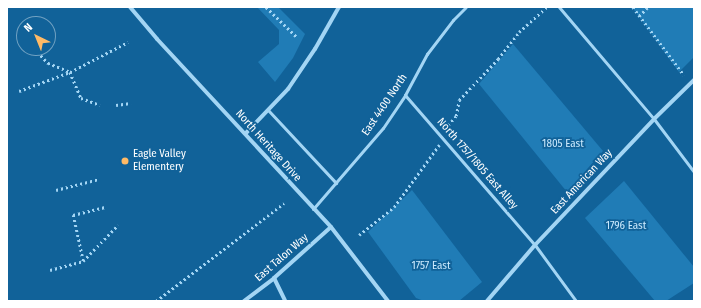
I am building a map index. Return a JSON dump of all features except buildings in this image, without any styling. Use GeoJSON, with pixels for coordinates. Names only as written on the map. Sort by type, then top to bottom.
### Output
{"type":"FeatureCollection","features":[{"type":"Feature","properties":{"kind":"street","name":"North Heritage Drive"},"geometry":{"type":"LineString","coordinates":[[130,7],[157,39],[246,133],[313,209],[331,227],[388,301]]}},
{"type":"Feature","properties":{"kind":"street"},"geometry":{"type":"LineString","coordinates":[[246,133],[288,89],[315,49],[339,7]]}},
{"type":"Feature","properties":{"kind":"street","name":"East American Way"},"geometry":{"type":"LineString","coordinates":[[487,301],[654,119],[694,80]]}},
{"type":"Feature","properties":{"kind":"street","name":"East Talon Way"},"geometry":{"type":"LineString","coordinates":[[244,301],[274,278],[331,227]]}},
{"type":"Feature","properties":{"kind":"street"},"geometry":{"type":"LineString","coordinates":[[274,278],[285,301]]}},
{"type":"Feature","properties":{"kind":"lane","name":"East 4400 North"},"geometry":{"type":"LineString","coordinates":[[313,209],[383,128],[405,95],[427,54],[453,20],[466,7]]}},
{"type":"Feature","properties":{"kind":"lane"},"geometry":{"type":"LineString","coordinates":[[559,7],[654,119],[694,172]]}},
{"type":"Feature","properties":{"kind":"lane","name":"North 1757/1805 East Alley"},"geometry":{"type":"LineString","coordinates":[[405,95],[536,246],[576,301]]}},
{"type":"Feature","properties":{"kind":"lane"},"geometry":{"type":"LineString","coordinates":[[268,110],[336,183]]}},
{"type":"Feature","properties":{"kind":"path"},"geometry":{"type":"LineString","coordinates":[[266,7],[298,37]]}},
{"type":"Feature","properties":{"kind":"path"},"geometry":{"type":"LineString","coordinates":[[445,129],[456,116],[459,100],[498,59],[519,32],[547,7]]}},
{"type":"Feature","properties":{"kind":"path"},"geometry":{"type":"LineString","coordinates":[[632,7],[684,75]]}},
{"type":"Feature","properties":{"kind":"path"},"geometry":{"type":"LineString","coordinates":[[639,16],[648,7]]}},
{"type":"Feature","properties":{"kind":"path"},"geometry":{"type":"LineString","coordinates":[[19,91],[70,72],[128,42]]}},
{"type":"Feature","properties":{"kind":"path"},"geometry":{"type":"LineString","coordinates":[[41,56],[48,63],[70,72],[80,98],[100,105]]}},
{"type":"Feature","properties":{"kind":"path"},"geometry":{"type":"LineString","coordinates":[[116,105],[131,103]]}},
{"type":"Feature","properties":{"kind":"path"},"geometry":{"type":"LineString","coordinates":[[359,235],[394,207],[439,145]]}},
{"type":"Feature","properties":{"kind":"path"},"geometry":{"type":"LineString","coordinates":[[56,190],[99,179]]}},
{"type":"Feature","properties":{"kind":"path"},"geometry":{"type":"LineString","coordinates":[[156,301],[284,203]]}},
{"type":"Feature","properties":{"kind":"path"},"geometry":{"type":"LineString","coordinates":[[83,261],[72,215],[106,207]]}},
{"type":"Feature","properties":{"kind":"path"},"geometry":{"type":"LineString","coordinates":[[50,270],[83,261],[118,225]]}},
{"type":"Feature","properties":{"kind":"green space"},"geometry":{"type":"Polygon","coordinates":[[[257,7],[278,7],[305,34],[293,58],[275,82],[258,62],[279,44],[279,30],[257,7]]]}},
{"type":"Feature","properties":{"kind":"green space"},"geometry":{"type":"Polygon","coordinates":[[[632,7],[694,7],[694,57],[679,72],[632,7]]]}},
{"type":"Feature","properties":{"kind":"green space","name":"1805 East"},"geometry":{"type":"Polygon","coordinates":[[[513,44],[603,151],[567,192],[479,84],[513,44]]]}},
{"type":"Feature","properties":{"kind":"green space","name":"1796 East"},"geometry":{"type":"Polygon","coordinates":[[[624,181],[694,267],[694,283],[666,301],[655,301],[585,218],[624,181]]]}},
{"type":"Feature","properties":{"kind":"green space","name":"1757 East"},"geometry":{"type":"Polygon","coordinates":[[[412,190],[482,282],[459,301],[424,301],[416,298],[368,232],[412,190]]]}},
{"type":"Feature","properties":{"kind":"place","name":"Eagle Valley Elementery"},"geometry":{"type":"Point","coordinates":[125,161]}}]}
